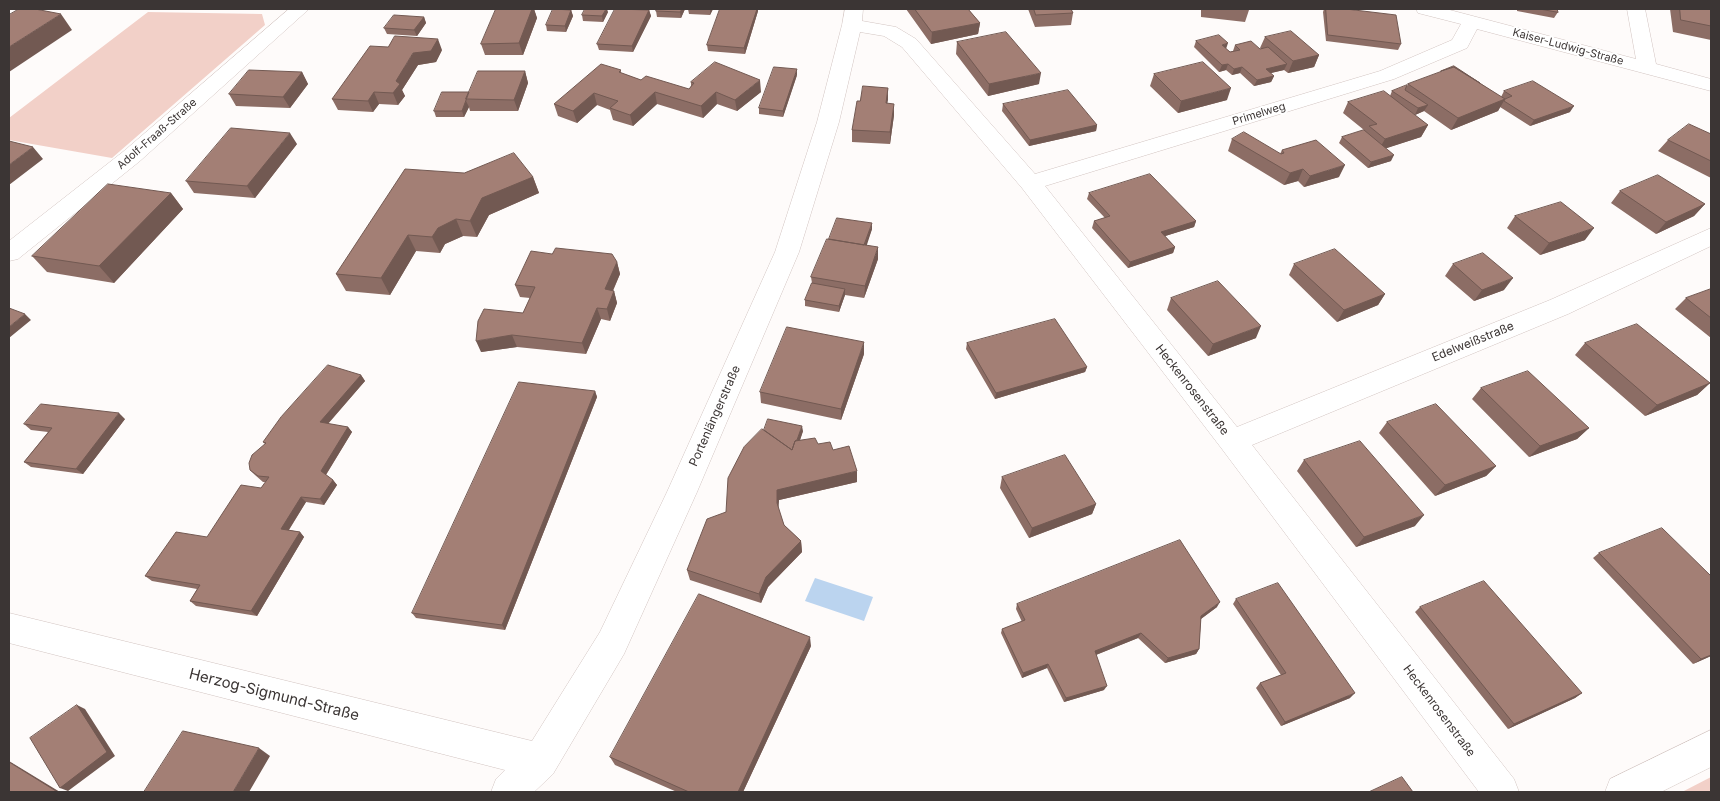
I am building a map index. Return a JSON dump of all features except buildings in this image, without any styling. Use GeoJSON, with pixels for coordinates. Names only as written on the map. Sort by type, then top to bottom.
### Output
{"type":"FeatureCollection","features":[{"type":"Feature","properties":{"kind":"street","name":"Adolf-Fraaß-Straße"},"geometry":{"type":"LineString","coordinates":[[9,253],[132,156],[300,9]]}},
{"type":"Feature","properties":{"kind":"street","name":"Kaiser-Ludwig-Straße"},"geometry":{"type":"LineString","coordinates":[[1425,9],[1711,85]]}},
{"type":"Feature","properties":{"kind":"street"},"geometry":{"type":"LineString","coordinates":[[1636,9],[1646,56],[1646,68]]}},
{"type":"Feature","properties":{"kind":"street","name":"Heckenrosenstraße"},"geometry":{"type":"LineString","coordinates":[[853,17],[888,32],[909,44],[1030,183],[1232,441],[1501,792]]}},
{"type":"Feature","properties":{"kind":"street","name":"Portenlängerstraße"},"geometry":{"type":"LineString","coordinates":[[508,792],[540,762],[612,643],[682,492],[786,252],[828,122],[853,17]]}},
{"type":"Feature","properties":{"kind":"street","name":"Primelweg"},"geometry":{"type":"LineString","coordinates":[[1030,183],[1386,75],[1460,44],[1472,21]]}},
{"type":"Feature","properties":{"kind":"street","name":"Edelweißstraße"},"geometry":{"type":"LineString","coordinates":[[1232,441],[1559,307],[1711,236]]}},
{"type":"Feature","properties":{"kind":"street","name":"Herzog-Sigmund-Straße"},"geometry":{"type":"LineString","coordinates":[[9,628],[540,762]]}},
{"type":"Feature","properties":{"kind":"street"},"geometry":{"type":"LineString","coordinates":[[1623,792],[1711,748]]}},
{"type":"Feature","properties":{"kind":"shaded area"},"geometry":{"type":"Polygon","coordinates":[[[148,12],[262,14],[265,25],[112,158],[9,140],[9,118],[148,12]]]}},
{"type":"Feature","properties":{"kind":"shaded area"},"geometry":{"type":"Polygon","coordinates":[[[1711,777],[1711,792],[1682,792],[1711,777]]]}},
{"type":"Feature","properties":{"kind":"water"},"geometry":{"type":"Polygon","coordinates":[[[815,578],[873,597],[864,621],[805,601],[815,578]]]}}]}
